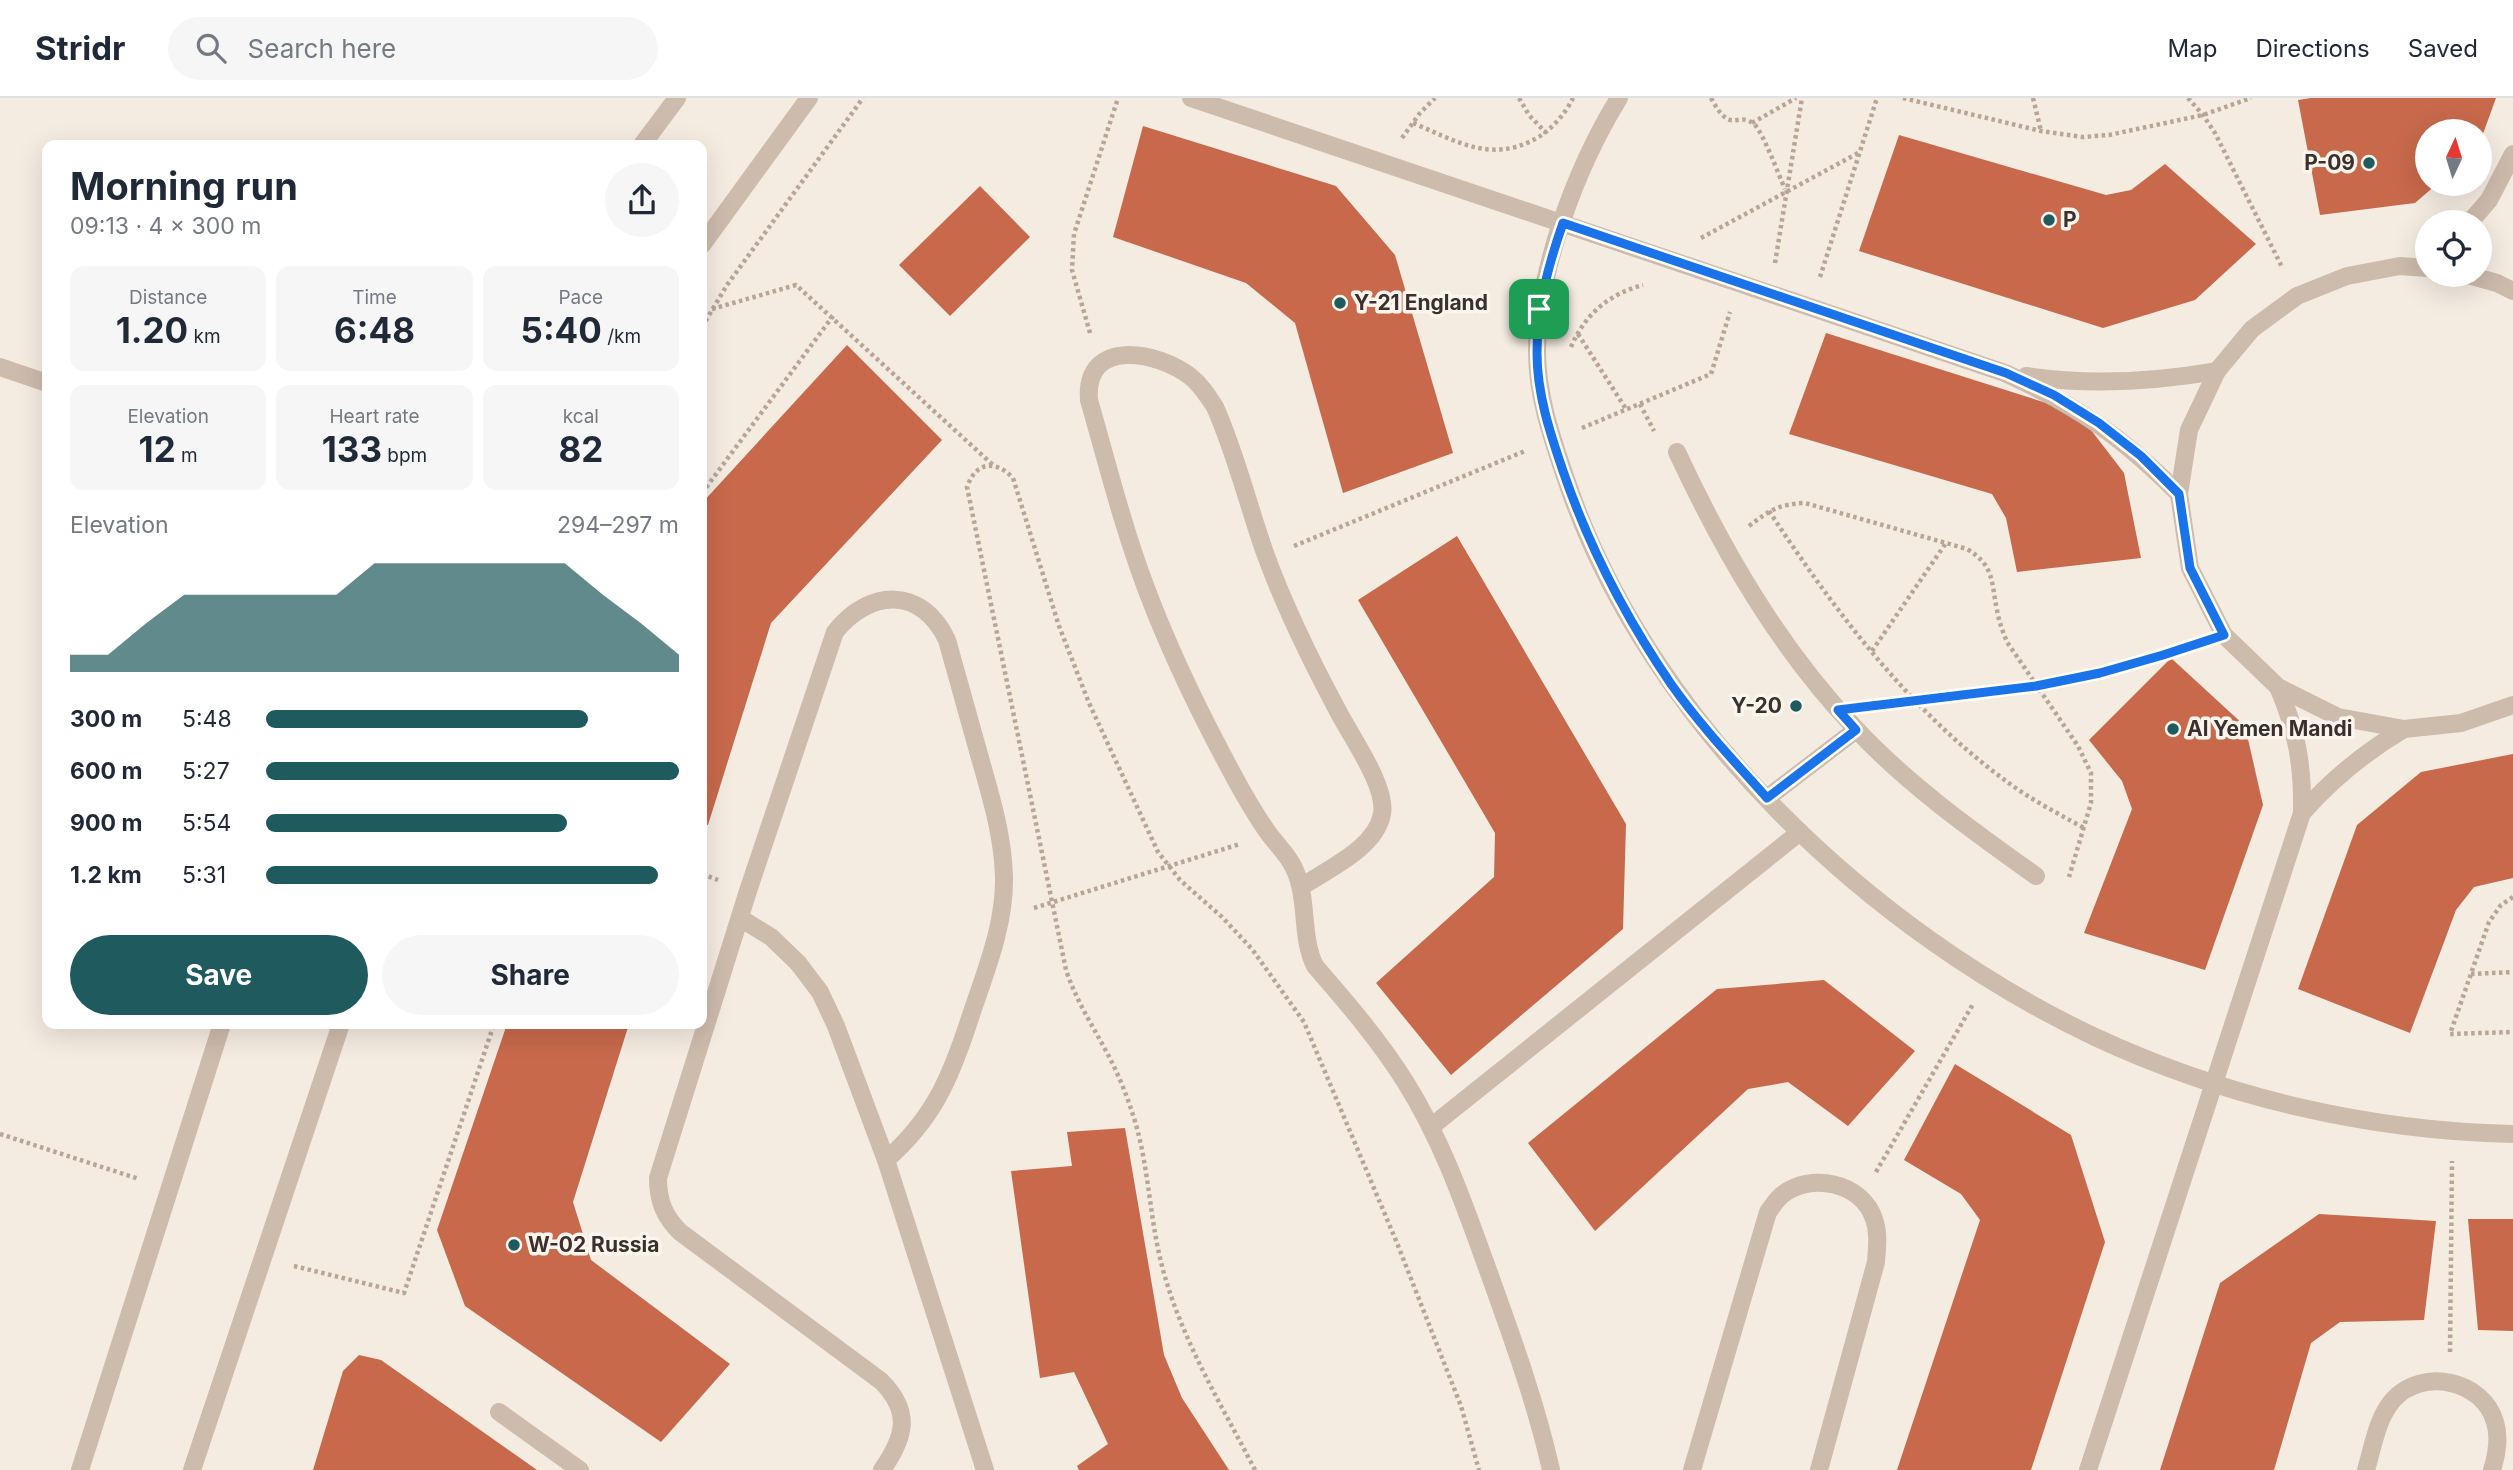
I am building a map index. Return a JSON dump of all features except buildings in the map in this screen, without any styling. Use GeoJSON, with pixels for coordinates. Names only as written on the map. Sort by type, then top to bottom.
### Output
{"type":"FeatureCollection","features":[{"type":"Feature","properties":{"kind":"street"},"geometry":{"type":"LineString","coordinates":[[646,140],[677,98]]}},
{"type":"Feature","properties":{"kind":"street"},"geometry":{"type":"LineString","coordinates":[[707,238],[809,98]]}},
{"type":"Feature","properties":{"kind":"street"},"geometry":{"type":"LineString","coordinates":[[1191,98],[2006,373],[2054,395],[2099,423],[2141,456],[2179,494]]}},
{"type":"Feature","properties":{"kind":"street"},"geometry":{"type":"LineString","coordinates":[[1619,98],[1590,152],[1548,265],[1539,309],[1537,353],[1541,397],[1570,492],[1602,568],[1635,628],[1672,685],[1706,729],[1800,832],[1890,911],[1988,979],[2098,1038],[2215,1083],[2332,1115],[2453,1133],[2513,1134]]}},
{"type":"Feature","properties":{"kind":"street"},"geometry":{"type":"LineString","coordinates":[[2480,210],[2489,200],[2513,154]]}},
{"type":"Feature","properties":{"kind":"street"},"geometry":{"type":"LineString","coordinates":[[2415,260],[2347,276],[2297,296],[2252,329],[2217,371],[2189,430],[2179,494],[2190,568],[2224,635],[2278,687],[2338,717],[2404,729],[2461,723],[2513,705]]}},
{"type":"Feature","properties":{"kind":"street"},"geometry":{"type":"LineString","coordinates":[[2400,266],[2415,267]]}},
{"type":"Feature","properties":{"kind":"street"},"geometry":{"type":"LineString","coordinates":[[2492,282],[2513,291]]}},
{"type":"Feature","properties":{"kind":"street"},"geometry":{"type":"LineString","coordinates":[[1301,887],[1373,837],[1383,812],[1378,786],[1288,609],[1248,505],[1223,425],[1205,391],[1182,372],[1156,359],[1124,354],[1111,357],[1100,364],[1087,387],[1118,501],[1146,588],[1181,673],[1222,755],[1269,835],[1283,850],[1301,887],[1305,902],[1309,954],[1315,966],[1375,1039],[1432,1126],[1455,1179],[1516,1347],[1556,1468]]}},
{"type":"Feature","properties":{"kind":"street"},"geometry":{"type":"LineString","coordinates":[[0,367],[42,381]]}},
{"type":"Feature","properties":{"kind":"street"},"geometry":{"type":"LineString","coordinates":[[2006,373],[2058,381],[2111,383],[2164,380],[2217,371]]}},
{"type":"Feature","properties":{"kind":"street"},"geometry":{"type":"LineString","coordinates":[[1677,452],[1724,545],[1766,613],[1838,710],[1856,730],[1942,807],[2036,876]]}},
{"type":"Feature","properties":{"kind":"street"},"geometry":{"type":"LineString","coordinates":[[707,1023],[835,632],[858,609],[873,603],[905,601],[920,607],[936,621],[947,640],[1000,836],[1004,879],[1000,918],[993,948],[942,1094],[908,1141],[886,1160]]}},
{"type":"Feature","properties":{"kind":"street"},"geometry":{"type":"LineString","coordinates":[[2088,1470],[2302,813],[2303,779],[2298,744],[2278,687]]}},
{"type":"Feature","properties":{"kind":"street"},"geometry":{"type":"LineString","coordinates":[[2302,813],[2348,766],[2404,729]]}},
{"type":"Feature","properties":{"kind":"street"},"geometry":{"type":"LineString","coordinates":[[1767,798],[1856,730]]}},
{"type":"Feature","properties":{"kind":"street"},"geometry":{"type":"LineString","coordinates":[[1432,1126],[1800,832]]}},
{"type":"Feature","properties":{"kind":"street"},"geometry":{"type":"LineString","coordinates":[[740,918],[780,946],[798,963],[820,992],[836,1026],[886,1160],[985,1470]]}},
{"type":"Feature","properties":{"kind":"street"},"geometry":{"type":"LineString","coordinates":[[215,1029],[215,1045]]}},
{"type":"Feature","properties":{"kind":"street"},"geometry":{"type":"LineString","coordinates":[[80,1470],[220,1029]]}},
{"type":"Feature","properties":{"kind":"street"},"geometry":{"type":"LineString","coordinates":[[192,1470],[339,1029]]}},
{"type":"Feature","properties":{"kind":"street"},"geometry":{"type":"LineString","coordinates":[[705,1029],[658,1178],[658,1194],[662,1208],[669,1222],[680,1232],[891,1390],[902,1415],[902,1428],[900,1441],[882,1470]]}},
{"type":"Feature","properties":{"kind":"street"},"geometry":{"type":"LineString","coordinates":[[1692,1470],[1768,1212],[1781,1196],[1800,1185],[1822,1181],[1843,1187],[1860,1198],[1874,1217],[1878,1240],[1876,1262],[1819,1470]]}},
{"type":"Feature","properties":{"kind":"street"},"geometry":{"type":"LineString","coordinates":[[2366,1470],[2384,1413],[2395,1398],[2411,1387],[2430,1381],[2450,1382],[2469,1389],[2484,1403],[2495,1420],[2498,1440],[2492,1470]]}},
{"type":"Feature","properties":{"kind":"street"},"geometry":{"type":"LineString","coordinates":[[499,1412],[580,1470]]}},
{"type":"Feature","properties":{"kind":"path"},"geometry":{"type":"LineString","coordinates":[[707,318],[727,285],[863,98]]}},
{"type":"Feature","properties":{"kind":"path"},"geometry":{"type":"LineString","coordinates":[[1100,364],[1076,288],[1072,252],[1079,216],[1118,98]]}},
{"type":"Feature","properties":{"kind":"path"},"geometry":{"type":"LineString","coordinates":[[1388,164],[1413,123],[1435,98]]}},
{"type":"Feature","properties":{"kind":"path"},"geometry":{"type":"LineString","coordinates":[[1519,98],[1529,115],[1546,133]]}},
{"type":"Feature","properties":{"kind":"path"},"geometry":{"type":"LineString","coordinates":[[1413,123],[1483,150],[1513,149],[1546,133],[1573,98]]}},
{"type":"Feature","properties":{"kind":"path"},"geometry":{"type":"LineString","coordinates":[[1711,98],[1721,116],[1727,120],[1746,120],[1757,127],[1786,191]]}},
{"type":"Feature","properties":{"kind":"path"},"geometry":{"type":"LineString","coordinates":[[1752,123],[1796,98]]}},
{"type":"Feature","properties":{"kind":"path"},"geometry":{"type":"LineString","coordinates":[[1770,293],[1802,98]]}},
{"type":"Feature","properties":{"kind":"path"},"geometry":{"type":"LineString","coordinates":[[1811,307],[1877,98]]}},
{"type":"Feature","properties":{"kind":"path"},"geometry":{"type":"LineString","coordinates":[[1903,98],[2071,137],[2096,137],[2203,115],[2250,98]]}},
{"type":"Feature","properties":{"kind":"path"},"geometry":{"type":"LineString","coordinates":[[2033,98],[2041,131]]}},
{"type":"Feature","properties":{"kind":"path"},"geometry":{"type":"LineString","coordinates":[[2188,98],[2216,133],[2297,296]]}},
{"type":"Feature","properties":{"kind":"path"},"geometry":{"type":"LineString","coordinates":[[1664,257],[1860,152]]}},
{"type":"Feature","properties":{"kind":"path"},"geometry":{"type":"LineString","coordinates":[[1569,352],[1577,333],[1590,315],[1607,300],[1626,290],[1648,284]]}},
{"type":"Feature","properties":{"kind":"path"},"geometry":{"type":"LineString","coordinates":[[712,309],[796,285],[994,465],[1013,478],[1059,626],[1089,703],[1151,837],[1167,866],[1252,949],[1304,1021],[1392,1231],[1452,1384],[1479,1470]]}},
{"type":"Feature","properties":{"kind":"path"},"geometry":{"type":"LineString","coordinates":[[707,486],[832,316]]}},
{"type":"Feature","properties":{"kind":"path"},"geometry":{"type":"LineString","coordinates":[[1577,333],[1626,409]]}},
{"type":"Feature","properties":{"kind":"path"},"geometry":{"type":"LineString","coordinates":[[1574,420],[1578,429]]}},
{"type":"Feature","properties":{"kind":"path"},"geometry":{"type":"LineString","coordinates":[[994,465],[982,467],[975,472],[967,487],[1054,901],[1063,958],[1075,996],[1122,1083],[1134,1117],[1143,1153],[1154,1229],[1175,1306],[1192,1349],[1255,1470]]}},
{"type":"Feature","properties":{"kind":"path"},"geometry":{"type":"LineString","coordinates":[[1724,545],[1769,511],[1784,504],[1805,503],[1967,549],[1978,555],[1992,576],[2000,625],[2007,642],[2082,752],[2091,773],[2091,803],[2064,893],[2036,876]]}},
{"type":"Feature","properties":{"kind":"path"},"geometry":{"type":"LineString","coordinates":[[1769,511],[1832,603],[1912,700],[1968,752],[2008,783],[2084,828]]}},
{"type":"Feature","properties":{"kind":"path"},"geometry":{"type":"LineString","coordinates":[[1872,651],[1946,543]]}},
{"type":"Feature","properties":{"kind":"path"},"geometry":{"type":"LineString","coordinates":[[1838,710],[2036,686],[2100,673],[2224,635]]}},
{"type":"Feature","properties":{"kind":"path"},"geometry":{"type":"LineString","coordinates":[[1000,918],[1269,835]]}},
{"type":"Feature","properties":{"kind":"path"},"geometry":{"type":"LineString","coordinates":[[2513,897],[2494,912],[2450,1034],[2513,1032]]}},
{"type":"Feature","properties":{"kind":"path"},"geometry":{"type":"LineString","coordinates":[[2470,974],[2513,972]]}},
{"type":"Feature","properties":{"kind":"path"},"geometry":{"type":"LineString","coordinates":[[1860,1198],[1988,979]]}},
{"type":"Feature","properties":{"kind":"path"},"geometry":{"type":"LineString","coordinates":[[263,1258],[404,1293],[493,1029]]}},
{"type":"Feature","properties":{"kind":"path"},"geometry":{"type":"LineString","coordinates":[[2450,1382],[2453,1133]]}},
{"type":"Feature","properties":{"kind":"path"},"geometry":{"type":"LineString","coordinates":[[0,1134],[171,1189]]}},
{"type":"Feature","properties":{"kind":"place","name":"P-09"},"geometry":{"type":"Point","coordinates":[2369,163]}},
{"type":"Feature","properties":{"kind":"place","name":"P"},"geometry":{"type":"Point","coordinates":[2049,220]}},
{"type":"Feature","properties":{"kind":"place","name":"Y-21 England"},"geometry":{"type":"Point","coordinates":[1340,303]}},
{"type":"Feature","properties":{"kind":"place","name":"Y-20"},"geometry":{"type":"Point","coordinates":[1796,706]}},
{"type":"Feature","properties":{"kind":"place","name":"Al Yemen Mandi"},"geometry":{"type":"Point","coordinates":[2173,729]}},
{"type":"Feature","properties":{"kind":"place","name":"W-02 Russia"},"geometry":{"type":"Point","coordinates":[514,1245]}},
{"type":"Feature","properties":{"kind":"route"},"geometry":{"type":"LineString","coordinates":[[1563,223],[2006,373],[2054,395],[2099,423],[2141,456],[2179,494],[2190,568],[2224,635],[2100,673],[2036,686],[1838,710],[1856,730],[1767,798],[1715,740],[1672,685],[1635,628],[1602,568],[1574,504],[1552,440],[1541,397],[1537,353],[1539,309],[1548,265],[1563,223]]}}]}
